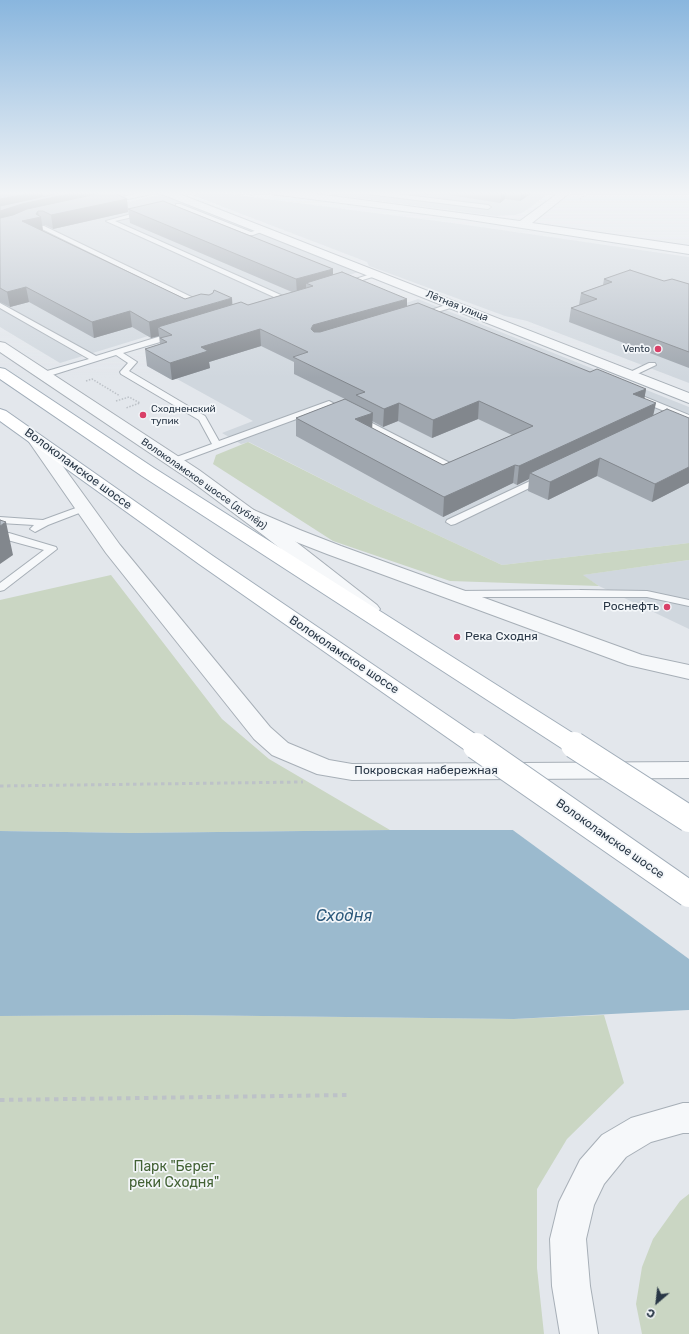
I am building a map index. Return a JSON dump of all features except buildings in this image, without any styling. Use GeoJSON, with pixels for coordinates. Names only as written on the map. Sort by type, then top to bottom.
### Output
{"type":"FeatureCollection","features":[{"type":"Feature","properties":{"kind":"main road"},"geometry":{"type":"LineString","coordinates":[[0,372],[148,472],[689,819]]}},
{"type":"Feature","properties":{"kind":"main road","name":"Волоколамское шоссе"},"geometry":{"type":"LineString","coordinates":[[0,414],[212,565],[689,894]]}},
{"type":"Feature","properties":{"kind":"street","name":"Лётная улица"},"geometry":{"type":"LineString","coordinates":[[324,253],[689,398]]}},
{"type":"Feature","properties":{"kind":"street","name":"Волоколамское шоссе (дублёр)"},"geometry":{"type":"LineString","coordinates":[[0,346],[174,461],[270,531],[363,603],[400,634]]}},
{"type":"Feature","properties":{"kind":"street","name":"Покровская набережная"},"geometry":{"type":"LineString","coordinates":[[35,439],[113,549],[262,733],[280,749],[326,768],[352,772],[689,770]]}},
{"type":"Feature","properties":{"kind":"street"},"geometry":{"type":"LineString","coordinates":[[232,504],[293,534],[455,594],[636,660],[689,672]]}},
{"type":"Feature","properties":{"kind":"street"},"geometry":{"type":"LineString","coordinates":[[579,1334],[571,1286],[568,1238],[577,1202],[592,1172],[614,1146],[643,1129],[683,1118],[689,1118]]}},
{"type":"Feature","properties":{"kind":"lane"},"geometry":{"type":"LineString","coordinates":[[97,253],[209,307]]}},
{"type":"Feature","properties":{"kind":"lane"},"geometry":{"type":"LineString","coordinates":[[185,253],[292,299],[274,305]]}},
{"type":"Feature","properties":{"kind":"lane"},"geometry":{"type":"LineString","coordinates":[[332,287],[377,274]]}},
{"type":"Feature","properties":{"kind":"lane"},"geometry":{"type":"LineString","coordinates":[[0,304],[94,359]]}},
{"type":"Feature","properties":{"kind":"lane"},"geometry":{"type":"LineString","coordinates":[[414,316],[454,304]]}},
{"type":"Feature","properties":{"kind":"lane"},"geometry":{"type":"LineString","coordinates":[[429,312],[444,318]]}},
{"type":"Feature","properties":{"kind":"lane"},"geometry":{"type":"LineString","coordinates":[[43,375],[185,332]]}},
{"type":"Feature","properties":{"kind":"lane"},"geometry":{"type":"LineString","coordinates":[[116,352],[133,362],[124,372],[202,418],[217,445]]}},
{"type":"Feature","properties":{"kind":"lane"},"geometry":{"type":"LineString","coordinates":[[630,374],[652,366]]}},
{"type":"Feature","properties":{"kind":"lane"},"geometry":{"type":"LineString","coordinates":[[635,396],[689,418]]}},
{"type":"Feature","properties":{"kind":"lane"},"geometry":{"type":"LineString","coordinates":[[174,461],[329,404],[447,464]]}},
{"type":"Feature","properties":{"kind":"lane"},"geometry":{"type":"LineString","coordinates":[[665,420],[689,409]]}},
{"type":"Feature","properties":{"kind":"lane"},"geometry":{"type":"LineString","coordinates":[[451,522],[551,474]]}},
{"type":"Feature","properties":{"kind":"lane"},"geometry":{"type":"LineString","coordinates":[[35,529],[44,522],[84,508]]}},
{"type":"Feature","properties":{"kind":"lane"},"geometry":{"type":"LineString","coordinates":[[0,520],[44,522]]}},
{"type":"Feature","properties":{"kind":"lane"},"geometry":{"type":"LineString","coordinates":[[0,535],[5,535],[52,549],[0,588]]}},
{"type":"Feature","properties":{"kind":"lane"},"geometry":{"type":"LineString","coordinates":[[455,594],[580,592],[647,594],[689,603]]}},
{"type":"Feature","properties":{"kind":"path"},"geometry":{"type":"LineString","coordinates":[[84,381],[92,379],[120,396]]}},
{"type":"Feature","properties":{"kind":"path"},"geometry":{"type":"LineString","coordinates":[[115,401],[129,396],[140,403],[126,408]]}},
{"type":"Feature","properties":{"kind":"path"},"geometry":{"type":"LineString","coordinates":[[0,786],[304,782]]}},
{"type":"Feature","properties":{"kind":"path"},"geometry":{"type":"LineString","coordinates":[[0,1100],[350,1095]]}},
{"type":"Feature","properties":{"kind":"shaded area"},"geometry":{"type":"Polygon","coordinates":[[[0,253],[312,253],[359,272],[315,285],[295,294],[292,292],[60,363],[0,327],[0,253]]]}},
{"type":"Feature","properties":{"kind":"shaded area"},"geometry":{"type":"Polygon","coordinates":[[[344,253],[663,253],[689,257],[689,383],[527,321],[505,316],[369,266],[367,262],[344,253]]]}},
{"type":"Feature","properties":{"kind":"shaded area"},"geometry":{"type":"Polygon","coordinates":[[[418,299],[689,407],[689,543],[502,565],[375,506],[249,442],[241,444],[222,433],[253,421],[177,379],[172,380],[147,366],[168,359],[391,308],[418,299]]]}},
{"type":"Feature","properties":{"kind":"shaded area","name":"Роснефть"},"geometry":{"type":"Polygon","coordinates":[[[689,560],[689,629],[599,586],[582,575],[689,560]]]}},
{"type":"Feature","properties":{"kind":"green space"},"geometry":{"type":"Polygon","coordinates":[[[248,442],[375,506],[502,565],[689,543],[689,560],[583,575],[599,586],[450,581],[333,541],[213,464],[216,455],[248,442]]]}},
{"type":"Feature","properties":{"kind":"green space"},"geometry":{"type":"Polygon","coordinates":[[[111,575],[222,719],[269,759],[390,830],[131,833],[0,831],[0,600],[111,575]]]}},
{"type":"Feature","properties":{"kind":"green space","name":"Парк \"Берег реки Сходня\""},"geometry":{"type":"Polygon","coordinates":[[[177,1015],[514,1019],[604,1015],[624,1083],[567,1139],[537,1189],[537,1268],[544,1334],[0,1334],[0,1016],[177,1015]]]}},
{"type":"Feature","properties":{"kind":"green space"},"geometry":{"type":"Polygon","coordinates":[[[689,1194],[689,1334],[642,1334],[636,1304],[642,1267],[653,1239],[680,1201],[689,1194]]]}},
{"type":"Feature","properties":{"kind":"water","name":"Сходня"},"geometry":{"type":"Polygon","coordinates":[[[390,830],[689,830],[689,1010],[514,1019],[177,1015],[0,1016],[0,831],[131,833],[390,830]]]}},
{"type":"Feature","properties":{"kind":"pier"},"geometry":{"type":"Polygon","coordinates":[[[510,828],[689,828],[689,959],[510,828]]]}},
{"type":"Feature","properties":{"kind":"place","name":"Vento"},"geometry":{"type":"Point","coordinates":[658,349]}},
{"type":"Feature","properties":{"kind":"place","name":"Сходненский тупик"},"geometry":{"type":"Point","coordinates":[143,415]}},
{"type":"Feature","properties":{"kind":"place","name":"Роснефть"},"geometry":{"type":"Point","coordinates":[667,607]}},
{"type":"Feature","properties":{"kind":"place","name":"Река Сходня"},"geometry":{"type":"Point","coordinates":[457,637]}}]}
